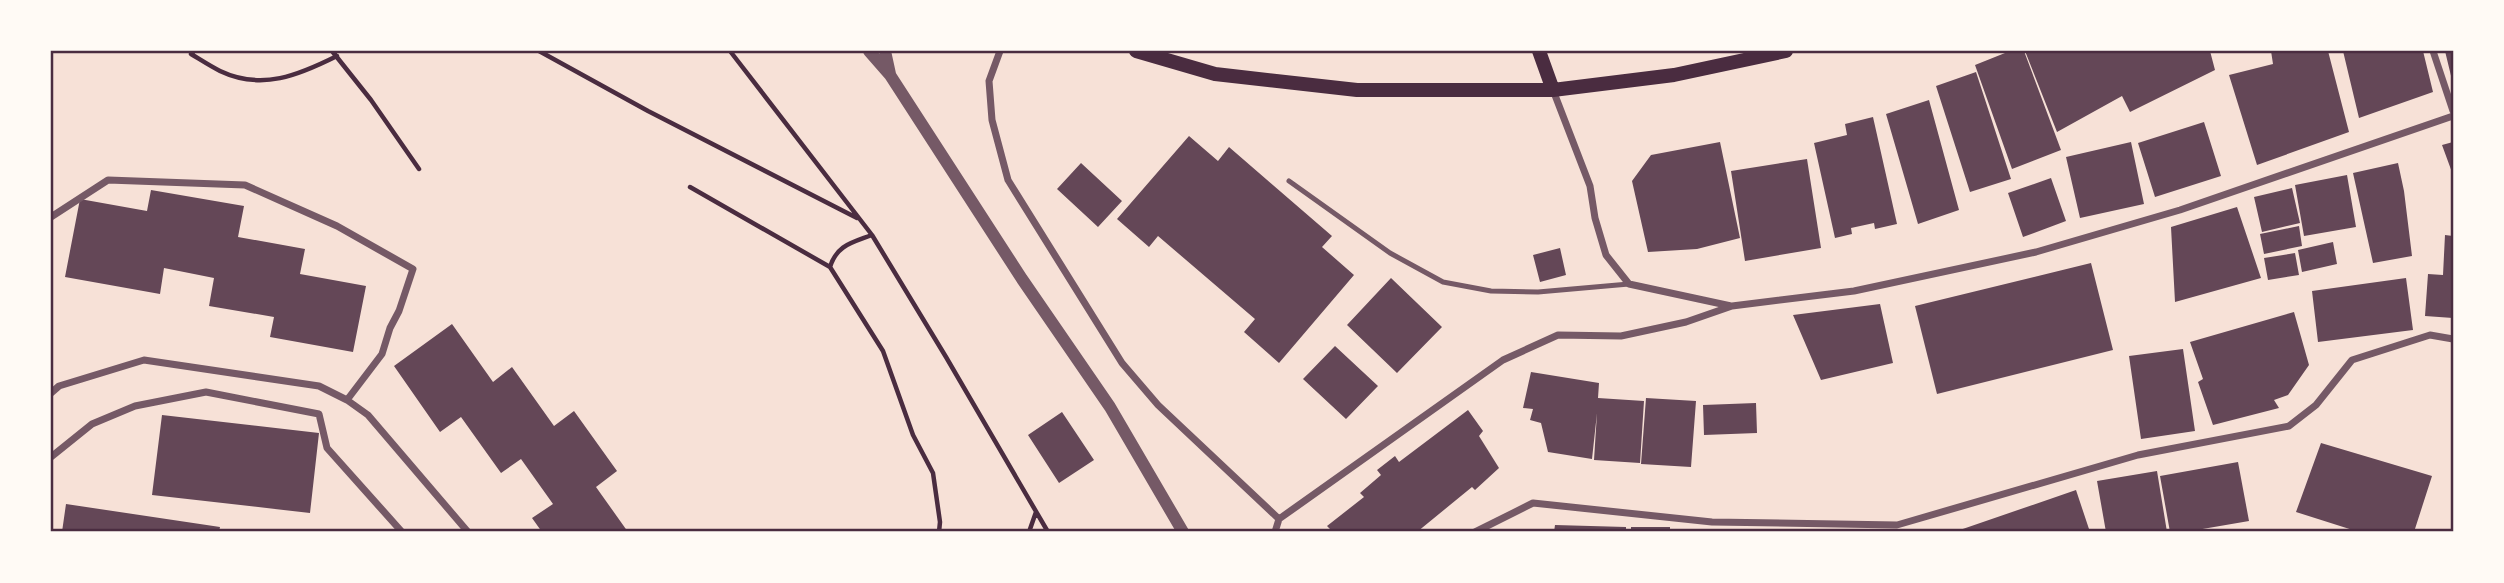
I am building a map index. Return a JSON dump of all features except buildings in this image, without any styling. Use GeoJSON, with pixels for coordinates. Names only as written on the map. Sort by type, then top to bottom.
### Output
{"type":"FeatureCollection","features":[{"type":"Feature","properties":{"kind":"main road"},"geometry":{"type":"LineString","coordinates":[[1136,51],[1215,74],[1357,90],[1553,90],[1674,75],[1786,51]]}},
{"type":"Feature","properties":{"kind":"main road"},"geometry":{"type":"LineString","coordinates":[[1539,51],[1553,90]]}},
{"type":"Feature","properties":{"kind":"street"},"geometry":{"type":"LineString","coordinates":[[869,51],[890,75],[1015,268],[1110,407],[1183,532]]}},
{"type":"Feature","properties":{"kind":"street"},"geometry":{"type":"LineString","coordinates":[[885,51],[890,75]]}},
{"type":"Feature","properties":{"kind":"street"},"geometry":{"type":"LineString","coordinates":[[1000,51],[989,81],[992,120],[1008,180],[1122,363],[1158,405],[1279,519]]}},
{"type":"Feature","properties":{"kind":"street"},"geometry":{"type":"LineString","coordinates":[[2433,51],[2453,111]]}},
{"type":"Feature","properties":{"kind":"street"},"geometry":{"type":"LineString","coordinates":[[1553,90],[1590,186],[1595,218],[1606,255],[1629,284],[1731,306]]}},
{"type":"Feature","properties":{"kind":"street"},"geometry":{"type":"LineString","coordinates":[[1275,532],[1279,519],[1503,360],[1558,335],[1621,336],[1686,322],[1731,306],[1854,291],[2036,252],[2180,210],[2453,116]]}},
{"type":"Feature","properties":{"kind":"street"},"geometry":{"type":"LineString","coordinates":[[51,217],[108,180],[245,185],[337,226],[413,269],[382,354],[347,400]]}},
{"type":"Feature","properties":{"kind":"street"},"geometry":{"type":"LineString","coordinates":[[1475,532],[1533,503],[1712,522],[1897,525],[2138,455],[2289,426],[2316,405],[2352,360],[2430,335],[2453,339]]}},
{"type":"Feature","properties":{"kind":"street"},"geometry":{"type":"LineString","coordinates":[[51,394],[59,386],[144,360],[319,386],[347,400],[368,415],[468,532]]}},
{"type":"Feature","properties":{"kind":"street"},"geometry":{"type":"LineString","coordinates":[[51,457],[92,424],[135,406],[206,392],[318,414],[327,448],[402,532]]}},
{"type":"Feature","properties":{"kind":"lane"},"geometry":{"type":"LineString","coordinates":[[1289,181],[1390,253],[1443,282],[1491,291],[1538,292],[1629,284]]}},
{"type":"Feature","properties":{"kind":"path"},"geometry":{"type":"LineString","coordinates":[[194,51],[191,54],[222,72],[251,79],[278,79],[300,74],[335,53],[419,169]]}},
{"type":"Feature","properties":{"kind":"path"},"geometry":{"type":"LineString","coordinates":[[539,51],[648,111],[859,219]]}},
{"type":"Feature","properties":{"kind":"path"},"geometry":{"type":"LineString","coordinates":[[730,51],[872,235],[1048,532]]}},
{"type":"Feature","properties":{"kind":"path"},"geometry":{"type":"LineString","coordinates":[[690,187],[830,267],[883,351],[913,435],[933,473],[939,532]]}},
{"type":"Feature","properties":{"kind":"path"},"geometry":{"type":"LineString","coordinates":[[830,267],[834,254],[849,244],[872,235]]}},
{"type":"Feature","properties":{"kind":"path"},"geometry":{"type":"LineString","coordinates":[[1028,532],[1036,511]]}}]}
